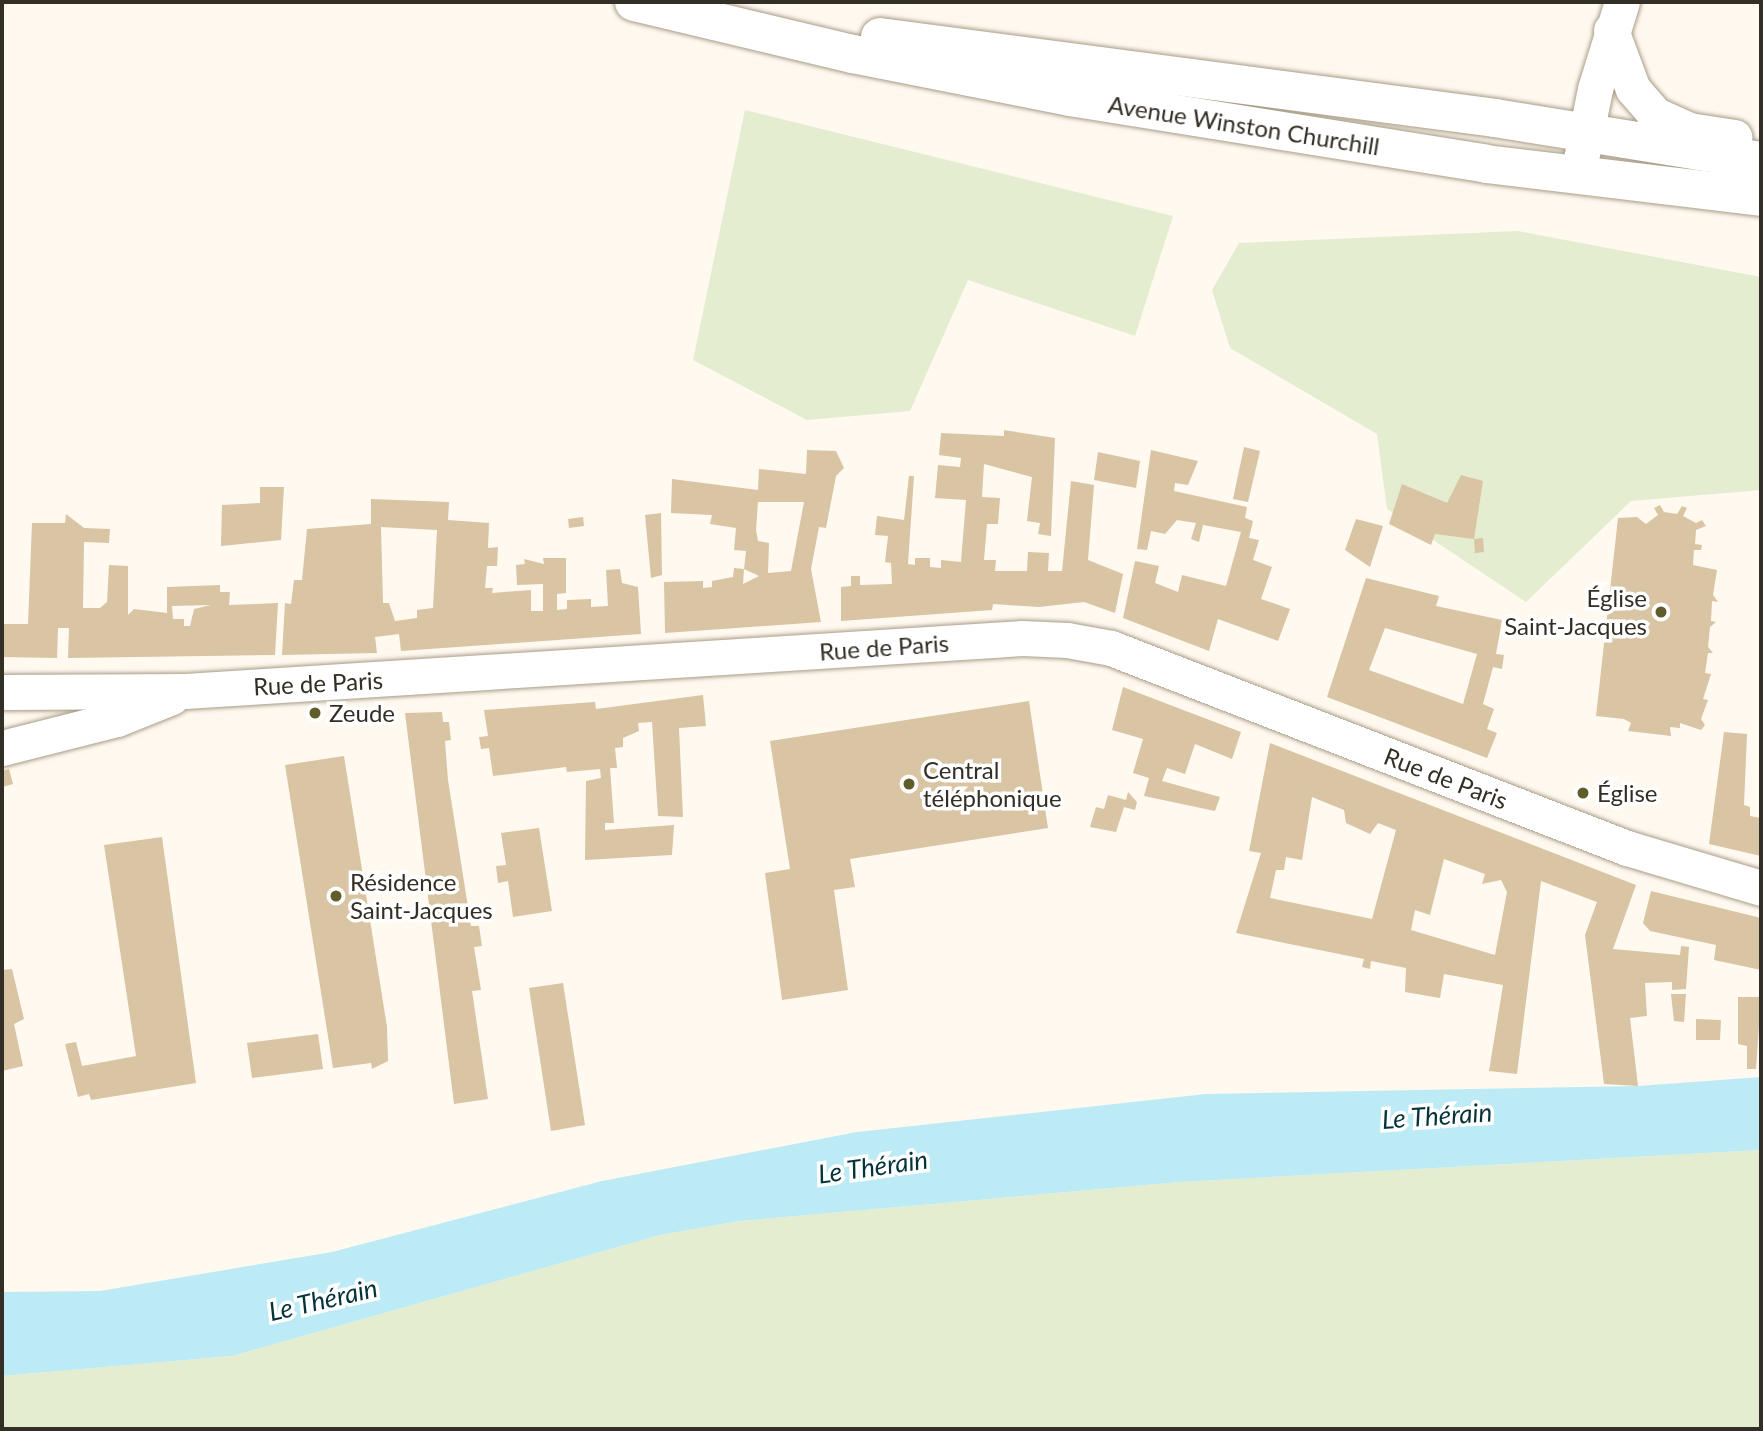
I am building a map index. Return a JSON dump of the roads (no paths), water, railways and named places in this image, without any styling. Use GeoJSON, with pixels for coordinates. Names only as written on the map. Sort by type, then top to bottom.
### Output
{"type":"FeatureCollection","features":[{"type":"Feature","properties":{"kind":"main road","name":"Avenue Winston Churchill"},"geometry":{"type":"LineString","coordinates":[[634,2],[732,22],[981,81],[1578,174],[1761,197]]}},
{"type":"Feature","properties":{"kind":"main road","name":"Avenue Winston Churchill"},"geometry":{"type":"LineString","coordinates":[[732,22],[1079,61],[1586,132],[1761,162]]}},
{"type":"Feature","properties":{"kind":"street"},"geometry":{"type":"LineString","coordinates":[[1578,174],[1616,16]]}},
{"type":"Feature","properties":{"kind":"street"},"geometry":{"type":"LineString","coordinates":[[1616,16],[1633,89],[1656,115],[1689,130],[1761,142]]}},
{"type":"Feature","properties":{"kind":"street","name":"Rue de Paris"},"geometry":{"type":"LineString","coordinates":[[2,692],[184,691],[1022,638],[1067,640],[1111,648],[1627,848],[1761,888]]}},
{"type":"Feature","properties":{"kind":"street"},"geometry":{"type":"LineString","coordinates":[[2,748],[117,719],[184,691]]}},
{"type":"Feature","properties":{"kind":"water","name":"Le Thérain"},"geometry":{"type":"Polygon","coordinates":[[[1761,1077],[1761,1150],[1181,1182],[740,1221],[660,1235],[232,1356],[2,1376],[2,1292],[100,1291],[332,1252],[602,1181],[857,1132],[1206,1094],[1638,1086],[1761,1077]]]}},
{"type":"Feature","properties":{"kind":"place","name":"Église Saint-Jacques"},"geometry":{"type":"Point","coordinates":[1661,612]}},
{"type":"Feature","properties":{"kind":"place","name":"Zeude"},"geometry":{"type":"Point","coordinates":[315,713]}},
{"type":"Feature","properties":{"kind":"place","name":"Central téléphonique"},"geometry":{"type":"Point","coordinates":[909,784]}},
{"type":"Feature","properties":{"kind":"place","name":"Église"},"geometry":{"type":"Point","coordinates":[1583,793]}},
{"type":"Feature","properties":{"kind":"place","name":"Résidence Saint-Jacques"},"geometry":{"type":"Point","coordinates":[336,896]}}]}
